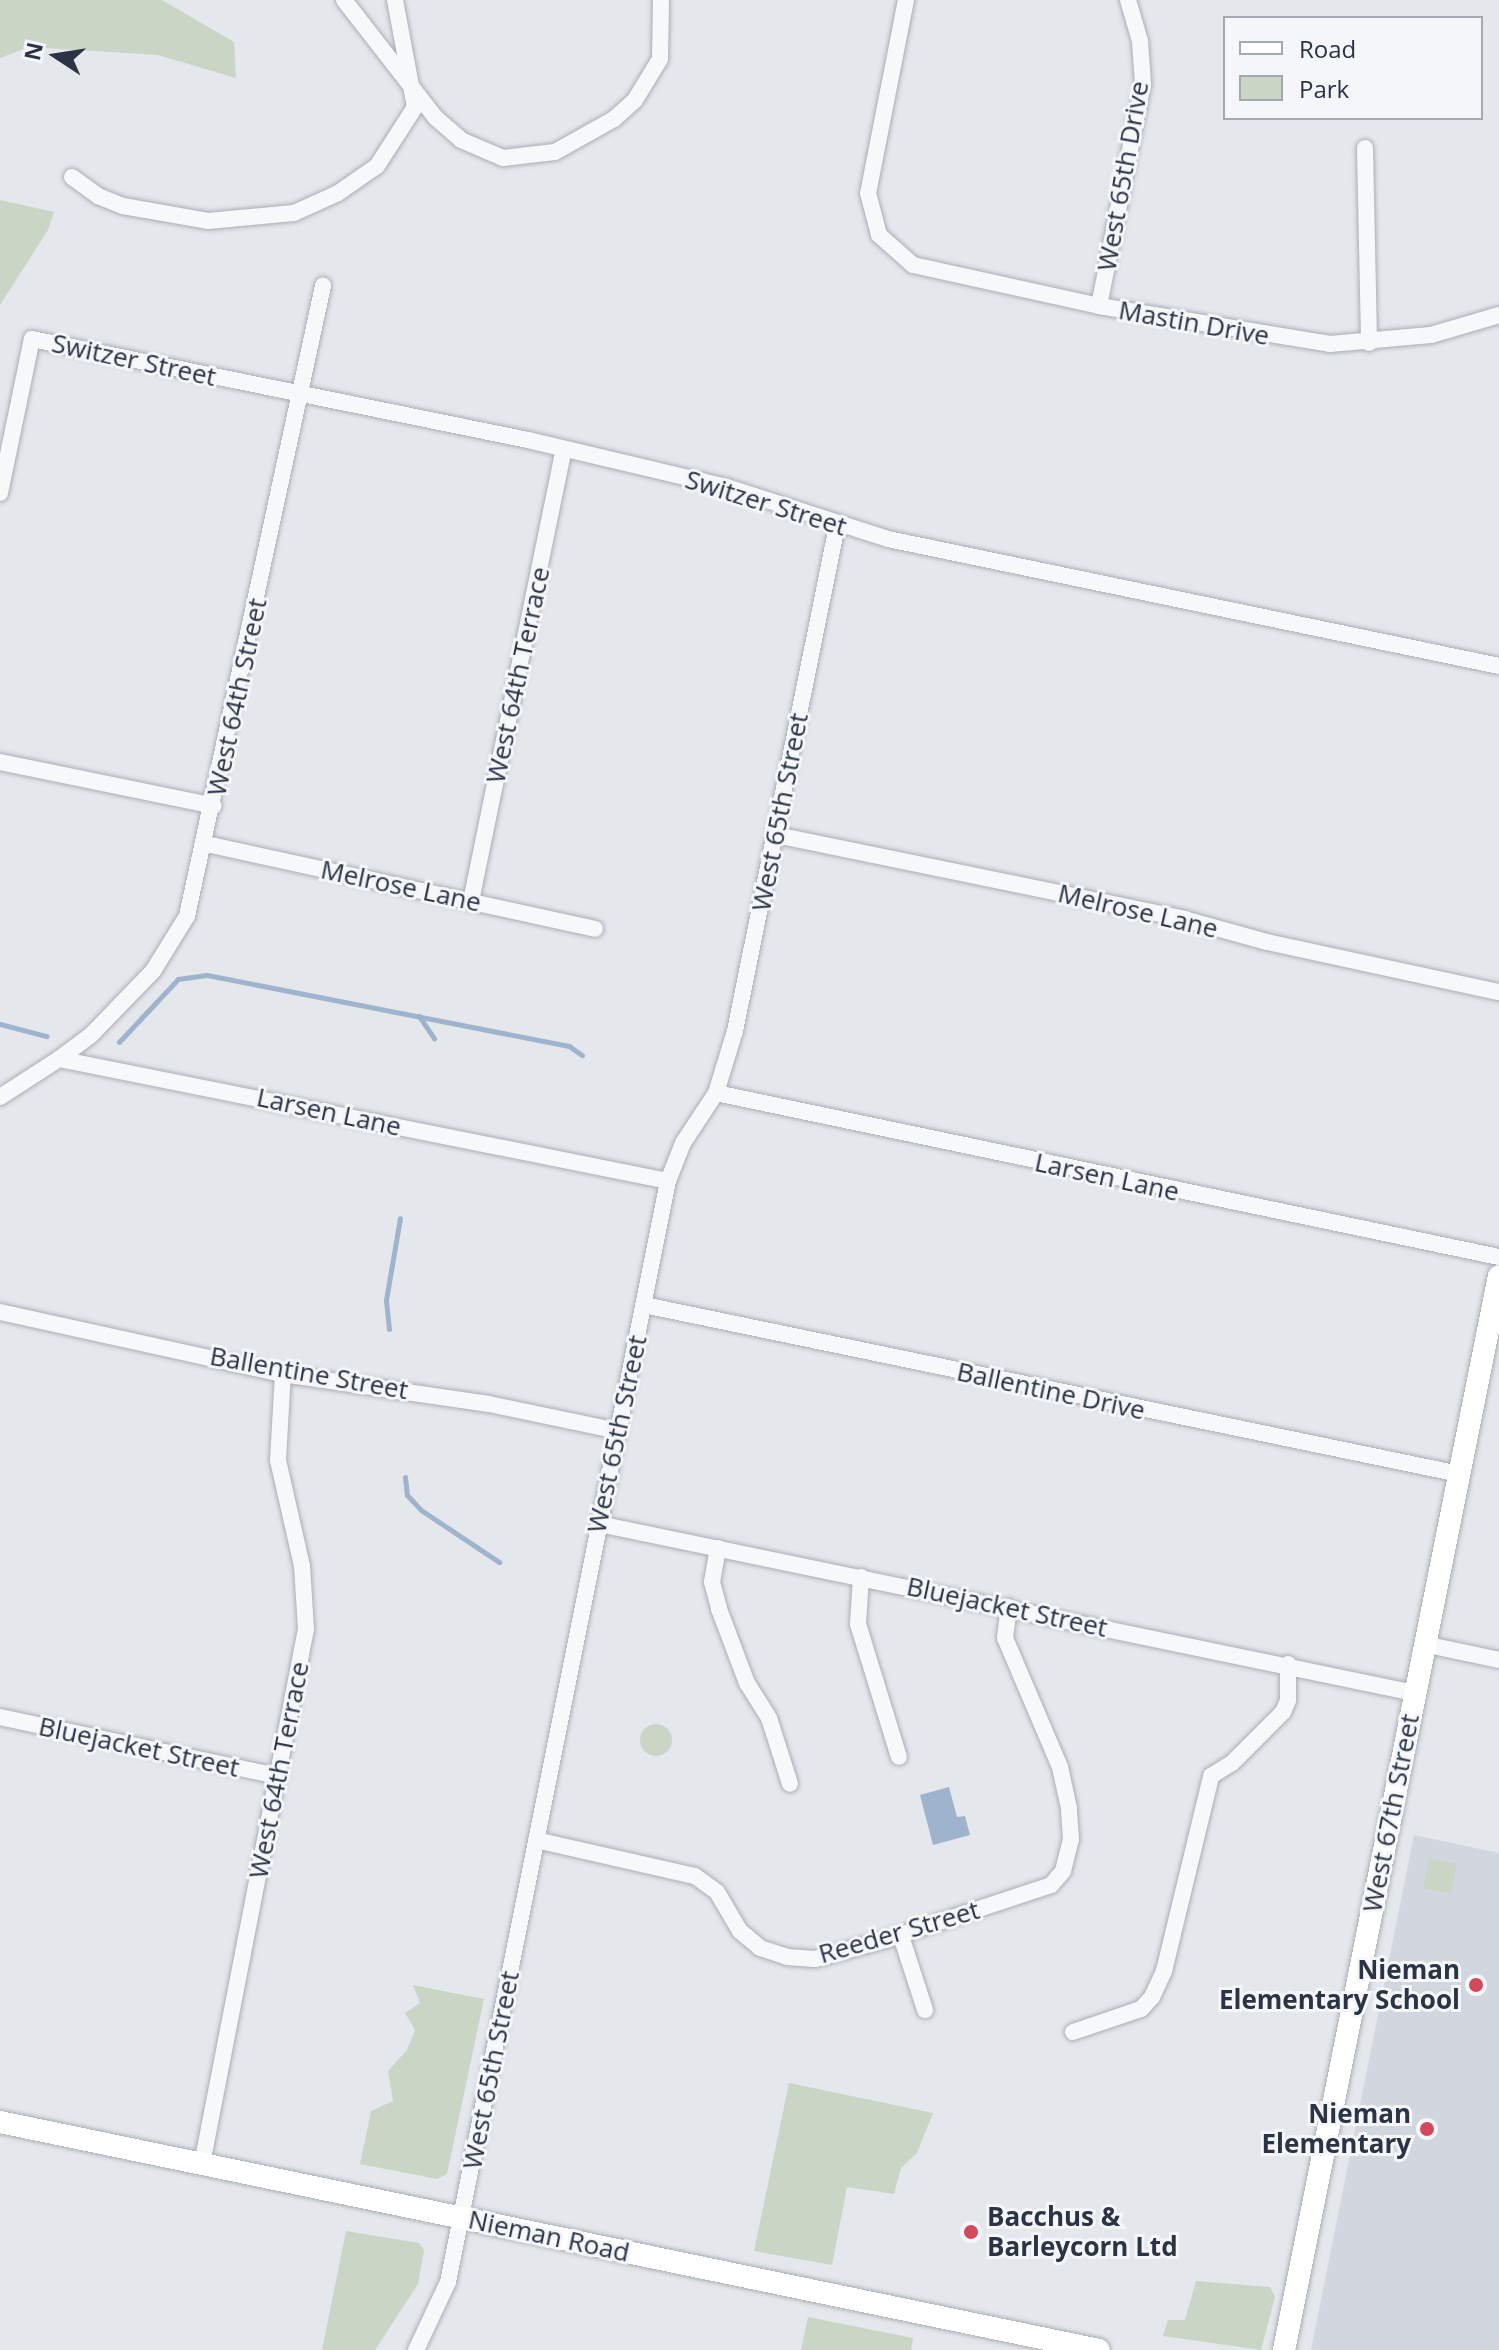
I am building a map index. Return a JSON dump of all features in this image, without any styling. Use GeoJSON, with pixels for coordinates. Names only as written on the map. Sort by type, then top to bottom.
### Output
{"type":"FeatureCollection","features":[{"type":"Feature","properties":{"kind":"main road","name":"West 67th Street"},"geometry":{"type":"LineString","coordinates":[[1284,2350],[1459,1474],[1493,1341],[1499,1276]]}},
{"type":"Feature","properties":{"kind":"main road","name":"Nieman Road"},"geometry":{"type":"LineString","coordinates":[[0,2122],[1099,2350]]}},
{"type":"Feature","properties":{"kind":"street"},"geometry":{"type":"LineString","coordinates":[[344,0],[436,118],[483,152],[503,158],[555,152],[614,119],[650,80],[660,59],[661,0]]}},
{"type":"Feature","properties":{"kind":"street"},"geometry":{"type":"LineString","coordinates":[[72,177],[98,196],[123,206],[180,217],[208,221],[294,213],[377,166],[404,131],[415,107],[414,90],[395,0]]}},
{"type":"Feature","properties":{"kind":"street","name":"Mastin Drive"},"geometry":{"type":"LineString","coordinates":[[906,0],[868,193],[879,235],[895,252],[926,270],[1290,341],[1369,343],[1431,335],[1499,315]]}},
{"type":"Feature","properties":{"kind":"street","name":"West 65th Drive"},"geometry":{"type":"LineString","coordinates":[[1099,306],[1143,84],[1140,41],[1128,0]]}},
{"type":"Feature","properties":{"kind":"street"},"geometry":{"type":"LineString","coordinates":[[1365,148],[1369,343]]}},
{"type":"Feature","properties":{"kind":"street","name":"West 64th Street"},"geometry":{"type":"LineString","coordinates":[[59,1059],[90,1036],[167,956],[187,916],[206,844],[323,286]]}},
{"type":"Feature","properties":{"kind":"street","name":"Switzer Street"},"geometry":{"type":"LineString","coordinates":[[0,493],[32,339],[564,449],[727,487],[837,526],[1499,666]]}},
{"type":"Feature","properties":{"kind":"street","name":"West 64th Terrace"},"geometry":{"type":"LineString","coordinates":[[471,901],[564,449]]}},
{"type":"Feature","properties":{"kind":"street","name":"West 65th Street"},"geometry":{"type":"LineString","coordinates":[[416,2350],[448,2282],[668,1181],[683,1143],[716,1093],[735,1031],[837,526]]}},
{"type":"Feature","properties":{"kind":"street"},"geometry":{"type":"LineString","coordinates":[[0,762],[214,806]]}},
{"type":"Feature","properties":{"kind":"street","name":"Melrose Lane"},"geometry":{"type":"LineString","coordinates":[[776,835],[1184,919],[1267,942],[1499,992]]}},
{"type":"Feature","properties":{"kind":"street","name":"Melrose Lane"},"geometry":{"type":"LineString","coordinates":[[206,844],[595,929]]}},
{"type":"Feature","properties":{"kind":"street"},"geometry":{"type":"LineString","coordinates":[[0,1097],[59,1059]]}},
{"type":"Feature","properties":{"kind":"street","name":"Larsen Lane"},"geometry":{"type":"LineString","coordinates":[[59,1059],[668,1181]]}},
{"type":"Feature","properties":{"kind":"street","name":"Larsen Lane"},"geometry":{"type":"LineString","coordinates":[[716,1093],[1499,1257]]}},
{"type":"Feature","properties":{"kind":"street","name":"Ballentine Drive"},"geometry":{"type":"LineString","coordinates":[[644,1305],[1459,1474]]}},
{"type":"Feature","properties":{"kind":"street","name":"Ballentine Street"},"geometry":{"type":"LineString","coordinates":[[0,1312],[283,1374],[489,1404],[618,1431]]}},
{"type":"Feature","properties":{"kind":"street","name":"West 64th Terrace"},"geometry":{"type":"LineString","coordinates":[[202,2164],[306,1629],[302,1566],[278,1460],[283,1374]]}},
{"type":"Feature","properties":{"kind":"street","name":"Bluejacket Street"},"geometry":{"type":"LineString","coordinates":[[599,1524],[1288,1664],[1414,1693]]}},
{"type":"Feature","properties":{"kind":"street"},"geometry":{"type":"LineString","coordinates":[[718,1548],[712,1582],[719,1609],[747,1683],[769,1718],[790,1784]]}},
{"type":"Feature","properties":{"kind":"street"},"geometry":{"type":"LineString","coordinates":[[861,1577],[855,1607],[858,1624],[899,1757]]}},
{"type":"Feature","properties":{"kind":"street","name":"Reeder Street"},"geometry":{"type":"LineString","coordinates":[[536,1840],[695,1876],[717,1892],[740,1931],[760,1948],[787,1957],[815,1959],[901,1936],[1057,1881],[1071,1839],[1069,1808],[1060,1767],[1005,1638],[1009,1607]]}},
{"type":"Feature","properties":{"kind":"street"},"geometry":{"type":"LineString","coordinates":[[1424,1644],[1499,1660]]}},
{"type":"Feature","properties":{"kind":"street"},"geometry":{"type":"LineString","coordinates":[[1073,2032],[1141,2009],[1152,1997],[1164,1971],[1211,1776],[1232,1763],[1283,1712],[1288,1700],[1288,1664]]}},
{"type":"Feature","properties":{"kind":"street","name":"Bluejacket Street"},"geometry":{"type":"LineString","coordinates":[[0,1717],[278,1776]]}},
{"type":"Feature","properties":{"kind":"street"},"geometry":{"type":"LineString","coordinates":[[901,1936],[925,2010]]}},
{"type":"Feature","properties":{"kind":"shaded area","name":"Nieman Elementary"},"geometry":{"type":"Polygon","coordinates":[[[1414,1835],[1499,1853],[1499,2350],[1311,2350],[1414,1835]]]}},
{"type":"Feature","properties":{"kind":"green space"},"geometry":{"type":"Polygon","coordinates":[[[0,0],[162,0],[234,42],[236,78],[158,55],[29,47],[0,58],[0,0]]]}},
{"type":"Feature","properties":{"kind":"green space"},"geometry":{"type":"Polygon","coordinates":[[[0,200],[54,212],[48,230],[0,305],[0,200]]]}},
{"type":"Feature","properties":{"kind":"green space"},"geometry":{"type":"Polygon","coordinates":[[[656,1724],[667,1729],[672,1740],[667,1751],[656,1756],[645,1751],[640,1740],[645,1729],[656,1724]]]}},
{"type":"Feature","properties":{"kind":"green space"},"geometry":{"type":"Polygon","coordinates":[[[1429,1858],[1457,1864],[1451,1893],[1423,1888],[1429,1858]]]}},
{"type":"Feature","properties":{"kind":"green space"},"geometry":{"type":"Polygon","coordinates":[[[413,1985],[484,1999],[447,2174],[437,2179],[360,2164],[371,2111],[393,2101],[388,2071],[407,2050],[415,2030],[405,2013],[420,2003],[413,1985]]]}},
{"type":"Feature","properties":{"kind":"green space"},"geometry":{"type":"Polygon","coordinates":[[[789,2083],[933,2113],[917,2153],[901,2168],[894,2194],[847,2187],[832,2265],[754,2251],[789,2083]]]}},
{"type":"Feature","properties":{"kind":"green space"},"geometry":{"type":"Polygon","coordinates":[[[346,2231],[419,2243],[424,2250],[418,2284],[375,2350],[322,2350],[346,2231]]]}},
{"type":"Feature","properties":{"kind":"green space"},"geometry":{"type":"Polygon","coordinates":[[[1196,2281],[1270,2287],[1275,2297],[1261,2350],[1163,2336],[1168,2320],[1185,2320],[1196,2281]]]}},
{"type":"Feature","properties":{"kind":"green space"},"geometry":{"type":"Polygon","coordinates":[[[808,2317],[913,2338],[911,2350],[801,2350],[808,2317]]]}},
{"type":"Feature","properties":{"kind":"water"},"geometry":{"type":"Polygon","coordinates":[[[949,1787],[957,1817],[965,1816],[970,1835],[933,1845],[920,1795],[949,1787]]]}},
{"type":"Feature","properties":{"kind":"waterway"},"geometry":{"type":"LineString","coordinates":[[119,1042],[178,979],[207,975],[569,1046],[582,1055]]}},
{"type":"Feature","properties":{"kind":"waterway"},"geometry":{"type":"LineString","coordinates":[[419,1016],[434,1038]]}},
{"type":"Feature","properties":{"kind":"waterway"},"geometry":{"type":"LineString","coordinates":[[0,1024],[46,1036]]}},
{"type":"Feature","properties":{"kind":"waterway"},"geometry":{"type":"LineString","coordinates":[[389,1329],[386,1300],[400,1218]]}},
{"type":"Feature","properties":{"kind":"waterway"},"geometry":{"type":"LineString","coordinates":[[405,1477],[407,1495],[421,1510],[499,1562]]}},
{"type":"Feature","properties":{"kind":"place","name":"Nieman Elementary School"},"geometry":{"type":"Point","coordinates":[1476,1985]}},
{"type":"Feature","properties":{"kind":"place","name":"Nieman Elementary"},"geometry":{"type":"Point","coordinates":[1427,2129]}},
{"type":"Feature","properties":{"kind":"place","name":"Bacchus & Barleycorn Ltd"},"geometry":{"type":"Point","coordinates":[971,2232]}}]}
